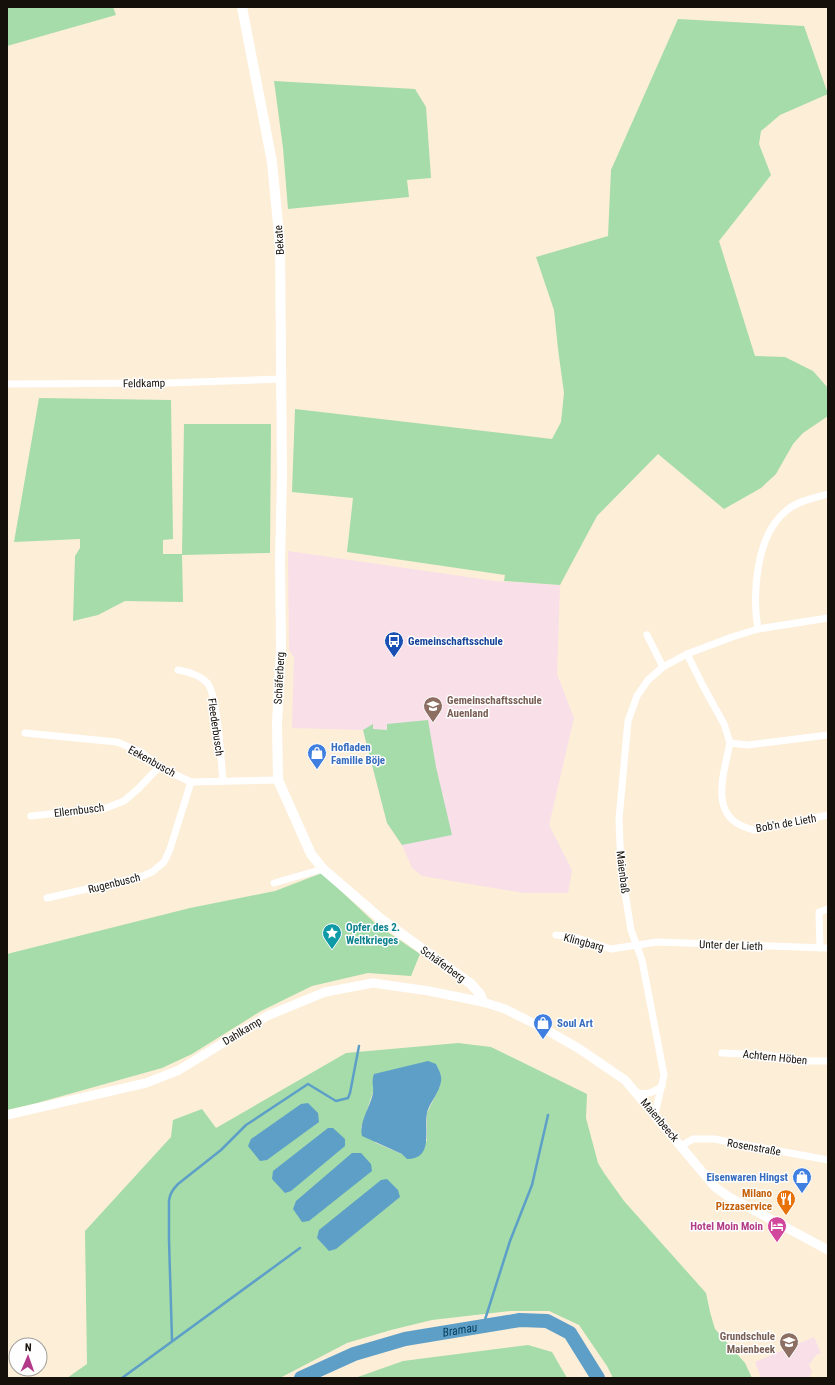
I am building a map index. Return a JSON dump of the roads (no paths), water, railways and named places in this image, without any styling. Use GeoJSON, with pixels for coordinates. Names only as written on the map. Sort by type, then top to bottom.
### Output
{"type":"FeatureCollection","features":[{"type":"Feature","properties":{"kind":"main road","name":"Bekate"},"geometry":{"type":"LineString","coordinates":[[242,7],[272,162],[280,245],[282,476]]}},
{"type":"Feature","properties":{"kind":"main road","name":"Schäferberg"},"geometry":{"type":"LineString","coordinates":[[282,476],[280,561],[281,648],[277,723],[278,780],[311,854],[323,869],[381,919],[471,984],[480,994],[483,1002]]}},
{"type":"Feature","properties":{"kind":"street","name":"Feldkamp"},"geometry":{"type":"LineString","coordinates":[[7,384],[281,380]]}},
{"type":"Feature","properties":{"kind":"street"},"geometry":{"type":"LineString","coordinates":[[758,629],[756,610],[756,576],[761,553],[772,528],[786,511],[798,504],[828,494]]}},
{"type":"Feature","properties":{"kind":"street","name":"Maienbaß"},"geometry":{"type":"LineString","coordinates":[[655,1114],[664,1075],[642,960],[631,930],[621,868],[618,819],[624,748],[628,721],[637,696],[648,680],[663,667],[687,654],[732,636],[758,629],[828,618]]}},
{"type":"Feature","properties":{"kind":"street"},"geometry":{"type":"LineString","coordinates":[[647,635],[663,667]]}},
{"type":"Feature","properties":{"kind":"street"},"geometry":{"type":"LineString","coordinates":[[687,654],[724,724],[730,743],[748,745],[828,735]]}},
{"type":"Feature","properties":{"kind":"street","name":"Fleederbusch"},"geometry":{"type":"LineString","coordinates":[[178,670],[187,671],[199,676],[208,684],[215,702],[223,781]]}},
{"type":"Feature","properties":{"kind":"street","name":"Eekenbusch"},"geometry":{"type":"LineString","coordinates":[[25,733],[117,742],[141,752],[159,767],[191,782],[278,780]]}},
{"type":"Feature","properties":{"kind":"street","name":"Bob'n de Lieth"},"geometry":{"type":"LineString","coordinates":[[730,743],[722,777],[722,801],[726,812],[733,822],[743,828],[755,830],[828,815]]}},
{"type":"Feature","properties":{"kind":"street","name":"Ellernbusch"},"geometry":{"type":"LineString","coordinates":[[31,816],[106,808],[124,801],[159,767]]}},
{"type":"Feature","properties":{"kind":"street","name":"Rugenbusch"},"geometry":{"type":"LineString","coordinates":[[47,898],[140,878],[152,872],[164,862],[170,849],[191,782]]}},
{"type":"Feature","properties":{"kind":"street"},"geometry":{"type":"LineString","coordinates":[[274,883],[323,869]]}},
{"type":"Feature","properties":{"kind":"street"},"geometry":{"type":"LineString","coordinates":[[820,948],[819,912],[828,909]]}},
{"type":"Feature","properties":{"kind":"street","name":"Klingbarg"},"geometry":{"type":"LineString","coordinates":[[556,935],[574,937],[611,949],[635,944]]}},
{"type":"Feature","properties":{"kind":"street","name":"Unter der Lieth"},"geometry":{"type":"LineString","coordinates":[[635,944],[657,942],[828,948]]}},
{"type":"Feature","properties":{"kind":"street","name":"Dahlkamp"},"geometry":{"type":"LineString","coordinates":[[7,1115],[146,1083],[178,1070],[267,1016],[325,992],[373,983],[429,991],[483,1002]]}},
{"type":"Feature","properties":{"kind":"street","name":"Maienbeeck"},"geometry":{"type":"LineString","coordinates":[[483,1002],[505,1009],[543,1028],[578,1048],[625,1080],[638,1093],[715,1187],[729,1197],[828,1250]]}},
{"type":"Feature","properties":{"kind":"street","name":"Achtern Höben"},"geometry":{"type":"LineString","coordinates":[[722,1053],[767,1055],[804,1061],[828,1061]]}},
{"type":"Feature","properties":{"kind":"street"},"geometry":{"type":"LineString","coordinates":[[638,1093],[646,1094],[655,1091],[662,1086]]}},
{"type":"Feature","properties":{"kind":"street","name":"Rosenstraße"},"geometry":{"type":"LineString","coordinates":[[682,1146],[693,1139],[714,1139],[828,1160]]}},
{"type":"Feature","properties":{"kind":"water"},"geometry":{"type":"Polygon","coordinates":[[[428,1061],[436,1064],[441,1074],[440,1086],[427,1113],[426,1142],[424,1149],[421,1154],[415,1158],[407,1159],[402,1154],[362,1136],[361,1130],[363,1120],[372,1099],[374,1074],[428,1061]]]}},
{"type":"Feature","properties":{"kind":"water"},"geometry":{"type":"Polygon","coordinates":[[[308,1103],[318,1113],[319,1122],[267,1160],[260,1161],[248,1146],[251,1139],[301,1104],[308,1103]]]}},
{"type":"Feature","properties":{"kind":"water"},"geometry":{"type":"Polygon","coordinates":[[[328,1128],[333,1128],[345,1139],[345,1146],[291,1191],[285,1193],[272,1179],[273,1171],[328,1128]]]}},
{"type":"Feature","properties":{"kind":"water"},"geometry":{"type":"Polygon","coordinates":[[[352,1153],[361,1153],[371,1164],[372,1171],[309,1221],[302,1222],[293,1209],[296,1201],[352,1153]]]}},
{"type":"Feature","properties":{"kind":"water"},"geometry":{"type":"Polygon","coordinates":[[[387,1179],[398,1190],[400,1197],[336,1249],[329,1251],[317,1238],[319,1230],[381,1180],[387,1179]]]}},
{"type":"Feature","properties":{"kind":"waterway"},"geometry":{"type":"LineString","coordinates":[[172,1340],[169,1240],[169,1200],[172,1191],[178,1184],[221,1150],[246,1125],[308,1084],[336,1101],[348,1098],[359,1046]]}},
{"type":"Feature","properties":{"kind":"waterway"},"geometry":{"type":"LineString","coordinates":[[483,1326],[510,1241],[532,1185],[548,1115]]}},
{"type":"Feature","properties":{"kind":"waterway"},"geometry":{"type":"LineString","coordinates":[[122,1378],[300,1248]]}},
{"type":"Feature","properties":{"kind":"waterway","name":"Bramau"},"geometry":{"type":"LineString","coordinates":[[301,1378],[354,1354],[405,1339],[520,1320],[547,1321],[570,1333],[598,1378]]}},
{"type":"Feature","properties":{"kind":"place","name":"Gemeinschaftsschule"},"geometry":{"type":"Point","coordinates":[394,658]}},
{"type":"Feature","properties":{"kind":"place","name":"Gemeinschaftsschule Auenland"},"geometry":{"type":"Point","coordinates":[433,723]}},
{"type":"Feature","properties":{"kind":"place","name":"Hofladen Familie Böje"},"geometry":{"type":"Point","coordinates":[317,770]}},
{"type":"Feature","properties":{"kind":"place","name":"Opfer des 2. Weltkrieges"},"geometry":{"type":"Point","coordinates":[332,950]}},
{"type":"Feature","properties":{"kind":"place","name":"Soul Art"},"geometry":{"type":"Point","coordinates":[543,1040]}},
{"type":"Feature","properties":{"kind":"place","name":"Eisenwaren Hingst"},"geometry":{"type":"Point","coordinates":[802,1194]}},
{"type":"Feature","properties":{"kind":"place","name":"Milano Pizzaservice"},"geometry":{"type":"Point","coordinates":[786,1216]}},
{"type":"Feature","properties":{"kind":"place","name":"Hotel Moin Moin"},"geometry":{"type":"Point","coordinates":[777,1243]}},
{"type":"Feature","properties":{"kind":"place","name":"Grundschule Maienbeek"},"geometry":{"type":"Point","coordinates":[789,1359]}}]}
